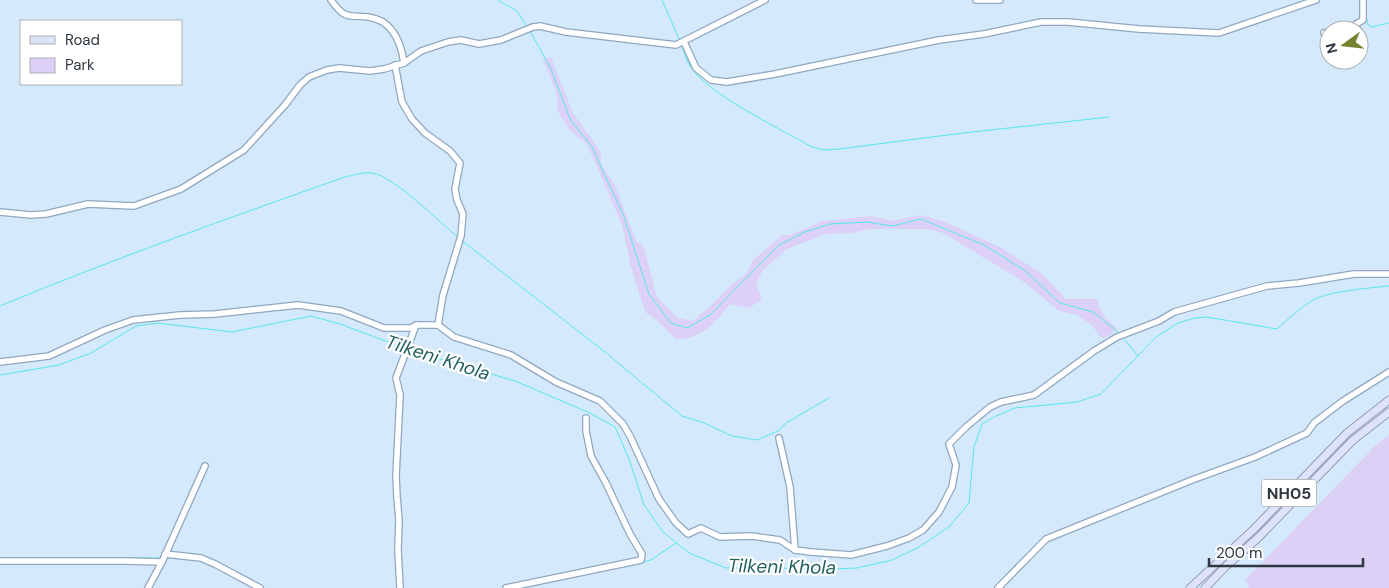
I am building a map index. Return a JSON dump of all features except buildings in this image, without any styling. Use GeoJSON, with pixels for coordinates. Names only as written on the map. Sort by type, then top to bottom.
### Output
{"type":"FeatureCollection","features":[{"type":"Feature","properties":{"kind":"main road","name":"NH05"},"geometry":{"type":"LineString","coordinates":[[1190,588],[1254,529],[1347,433],[1389,400]]}},
{"type":"Feature","properties":{"kind":"main road","name":"NH05"},"geometry":{"type":"LineString","coordinates":[[1205,588],[1352,441],[1389,412]]}},
{"type":"Feature","properties":{"kind":"street"},"geometry":{"type":"LineString","coordinates":[[332,0],[341,12],[350,17],[378,19],[388,26],[396,35],[402,47],[404,63]]}},
{"type":"Feature","properties":{"kind":"street"},"geometry":{"type":"LineString","coordinates":[[0,212],[30,215],[46,214],[88,204],[101,203],[134,206],[181,189],[244,150],[286,105],[300,85],[309,77],[327,70],[339,68],[370,71],[384,69],[404,63],[422,51],[448,42],[461,40],[479,44],[501,40],[540,26],[566,32],[676,45],[765,0]]}},
{"type":"Feature","properties":{"kind":"street"},"geometry":{"type":"LineString","coordinates":[[976,0],[1000,0]]}},
{"type":"Feature","properties":{"kind":"street"},"geometry":{"type":"LineString","coordinates":[[684,42],[696,68],[711,80],[727,82],[1041,22],[1068,22],[1149,30],[1219,33],[1316,0]]}},
{"type":"Feature","properties":{"kind":"street"},"geometry":{"type":"LineString","coordinates":[[1363,0],[1363,20]]}},
{"type":"Feature","properties":{"kind":"street"},"geometry":{"type":"LineString","coordinates":[[395,65],[402,102],[412,119],[424,133],[450,151],[460,163],[455,190],[463,214],[461,239],[443,295],[438,325]]}},
{"type":"Feature","properties":{"kind":"street"},"geometry":{"type":"LineString","coordinates":[[0,362],[50,356],[105,330],[133,320],[298,305],[341,311],[384,328],[438,325],[454,337],[511,356],[556,382],[600,401],[622,424],[630,436],[659,499],[676,523],[688,534],[701,528],[720,537],[752,536],[780,540],[795,550],[851,555],[886,546],[909,538],[924,530],[939,512],[952,487],[956,465],[949,444],[966,427],[990,407],[1001,402],[1034,395],[1075,364],[1117,337],[1159,321],[1174,312],[1267,286],[1298,284],[1354,274],[1389,274]]}},
{"type":"Feature","properties":{"kind":"street"},"geometry":{"type":"LineString","coordinates":[[400,588],[398,550],[400,520],[396,497],[396,476],[400,395],[396,378],[416,325]]}},
{"type":"Feature","properties":{"kind":"street"},"geometry":{"type":"LineString","coordinates":[[998,588],[1046,539],[1192,480],[1255,458],[1307,433],[1314,423],[1343,401],[1389,372]]}},
{"type":"Feature","properties":{"kind":"street"},"geometry":{"type":"LineString","coordinates":[[506,588],[641,560],[642,554],[591,456],[586,431],[586,418]]}},
{"type":"Feature","properties":{"kind":"street"},"geometry":{"type":"LineString","coordinates":[[779,438],[790,488],[795,550]]}},
{"type":"Feature","properties":{"kind":"street"},"geometry":{"type":"LineString","coordinates":[[148,588],[164,558],[205,466]]}},
{"type":"Feature","properties":{"kind":"street"},"geometry":{"type":"LineString","coordinates":[[0,561],[201,558],[260,588]]}},
{"type":"Feature","properties":{"kind":"green space"},"geometry":{"type":"Polygon","coordinates":[[[551,57],[573,113],[601,152],[601,164],[615,185],[636,241],[643,245],[657,297],[678,318],[693,321],[730,286],[746,274],[753,260],[782,235],[790,235],[823,221],[872,216],[892,221],[921,215],[945,222],[1000,247],[1041,273],[1066,299],[1098,299],[1102,313],[1118,329],[1105,338],[1100,337],[1092,325],[1077,315],[1059,311],[1024,282],[943,233],[927,229],[872,229],[851,233],[826,234],[787,249],[763,270],[756,283],[762,300],[748,308],[730,304],[701,333],[676,339],[658,321],[645,312],[631,267],[622,225],[587,144],[570,131],[557,110],[556,92],[542,60],[551,57]]]}},
{"type":"Feature","properties":{"kind":"green space"},"geometry":{"type":"Polygon","coordinates":[[[1389,435],[1389,588],[1249,588],[1245,580],[1375,446],[1389,435]]]}},
{"type":"Feature","properties":{"kind":"waterway"},"geometry":{"type":"LineString","coordinates":[[498,0],[517,11],[528,28]]}},
{"type":"Feature","properties":{"kind":"waterway"},"geometry":{"type":"LineString","coordinates":[[662,0],[680,41]]}},
{"type":"Feature","properties":{"kind":"waterway"},"geometry":{"type":"LineString","coordinates":[[1366,16],[1368,25],[1372,27],[1389,23]]}},
{"type":"Feature","properties":{"kind":"waterway"},"geometry":{"type":"LineString","coordinates":[[530,31],[551,69],[570,119],[592,147],[623,214],[649,294],[671,323],[687,328],[710,315],[779,245],[805,232],[830,224],[867,222],[892,226],[921,219],[984,245],[1024,270],[1060,303],[1093,312],[1118,332]]}},
{"type":"Feature","properties":{"kind":"waterway"},"geometry":{"type":"LineString","coordinates":[[681,44],[690,66],[712,88],[764,121],[812,147],[824,150],[1109,117]]}},
{"type":"Feature","properties":{"kind":"waterway"},"geometry":{"type":"LineString","coordinates":[[0,306],[171,239],[345,177],[362,173],[372,173],[392,182],[416,200],[458,237]]}},
{"type":"Feature","properties":{"kind":"waterway"},"geometry":{"type":"LineString","coordinates":[[461,240],[600,348],[682,416],[704,423],[732,436],[757,440],[778,431],[786,423],[829,398]]}},
{"type":"Feature","properties":{"kind":"waterway","name":"Tilkeni Khola"},"geometry":{"type":"LineString","coordinates":[[410,350],[515,381],[590,413],[615,427],[629,459],[644,505],[663,532],[689,553],[726,568],[769,567],[810,570],[857,568],[892,560],[919,547],[949,527],[969,503],[974,447],[982,424],[996,416],[1015,408],[1077,402],[1101,394],[1156,337],[1178,323],[1207,317],[1277,329],[1303,306],[1320,297],[1350,290],[1389,286]]}},
{"type":"Feature","properties":{"kind":"waterway","name":"Tilkeni Khola"},"geometry":{"type":"LineString","coordinates":[[0,375],[59,365],[91,353],[136,326],[158,323],[232,332],[311,316],[340,324],[404,348]]}},
{"type":"Feature","properties":{"kind":"waterway"},"geometry":{"type":"LineString","coordinates":[[1124,339],[1138,356]]}},
{"type":"Feature","properties":{"kind":"waterway"},"geometry":{"type":"LineString","coordinates":[[643,562],[651,560],[676,543]]}},
{"type":"Feature","properties":{"kind":"waterway"},"geometry":{"type":"LineString","coordinates":[[130,558],[161,558]]}},
{"type":"Feature","properties":{"kind":"waterway"},"geometry":{"type":"LineString","coordinates":[[167,558],[183,559]]}}]}
